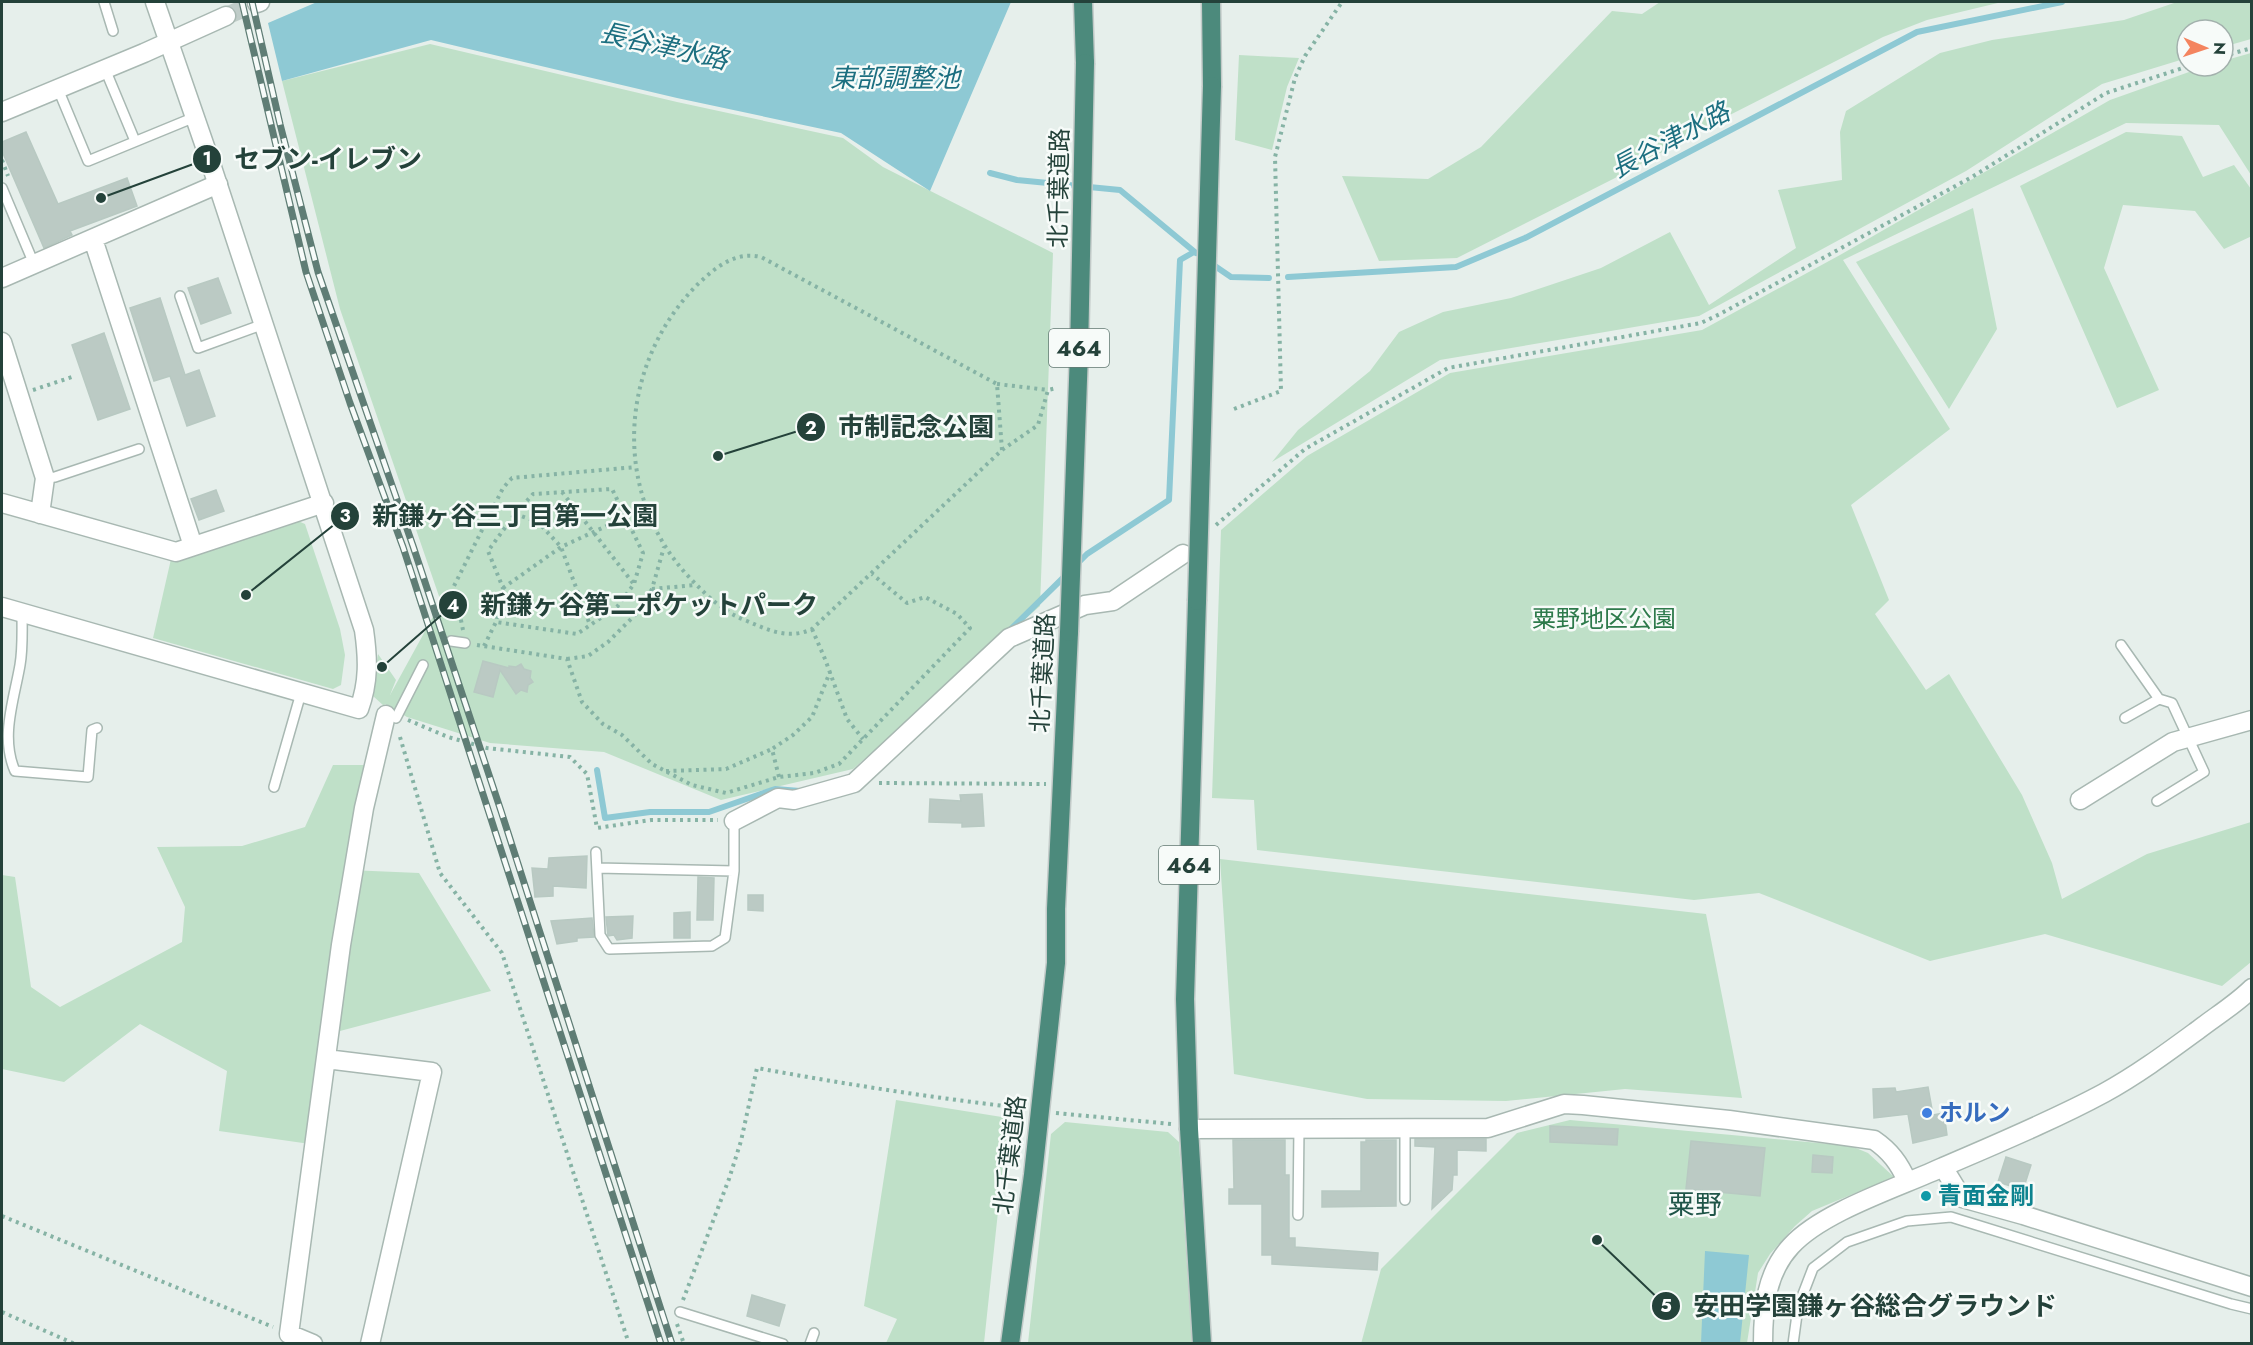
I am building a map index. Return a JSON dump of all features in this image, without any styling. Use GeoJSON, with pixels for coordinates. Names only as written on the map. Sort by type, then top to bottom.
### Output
{"type":"FeatureCollection","features":[{"type":"Feature","properties":{"kind":"highway","name":"北千葉道路"},"geometry":{"type":"LineString","coordinates":[[1010,1344],[1056,963],[1079,352],[1085,63],[1083,2]]}},
{"type":"Feature","properties":{"kind":"highway","name":"464"},"geometry":{"type":"LineString","coordinates":[[1202,1344],[1189,1129],[1185,999],[1212,86],[1211,2]]}},
{"type":"Feature","properties":{"kind":"street"},"geometry":{"type":"LineString","coordinates":[[155,2],[218,184],[364,630],[368,661],[367,681],[359,709]]}},
{"type":"Feature","properties":{"kind":"street"},"geometry":{"type":"LineString","coordinates":[[2,112],[168,43],[226,16]]}},
{"type":"Feature","properties":{"kind":"street"},"geometry":{"type":"LineString","coordinates":[[2,278],[218,184]]}},
{"type":"Feature","properties":{"kind":"street"},"geometry":{"type":"LineString","coordinates":[[93,239],[193,546]]}},
{"type":"Feature","properties":{"kind":"street"},"geometry":{"type":"LineString","coordinates":[[2,342],[45,478],[40,514]]}},
{"type":"Feature","properties":{"kind":"street"},"geometry":{"type":"LineString","coordinates":[[2,503],[176,552],[324,503]]}},
{"type":"Feature","properties":{"kind":"street"},"geometry":{"type":"LineString","coordinates":[[734,821],[778,798],[794,800],[854,783],[1009,638],[1085,605],[1113,601],[1183,554]]}},
{"type":"Feature","properties":{"kind":"street"},"geometry":{"type":"LineString","coordinates":[[2,607],[391,717],[364,808],[342,945],[289,1334],[313,1344]]}},
{"type":"Feature","properties":{"kind":"street"},"geometry":{"type":"LineString","coordinates":[[2080,800],[2173,742],[2252,720]]}},
{"type":"Feature","properties":{"kind":"street"},"geometry":{"type":"LineString","coordinates":[[1763,1344],[1763,1311],[1777,1264],[1808,1231],[1907,1181],[1943,1167],[2104,1093],[2153,1062],[2252,988]]}},
{"type":"Feature","properties":{"kind":"street"},"geometry":{"type":"LineString","coordinates":[[326,1059],[432,1072],[370,1344]]}},
{"type":"Feature","properties":{"kind":"street"},"geometry":{"type":"LineString","coordinates":[[1189,1129],[1488,1128],[1564,1104],[1729,1120],[1874,1140],[1889,1150],[1901,1166],[1907,1181]]}},
{"type":"Feature","properties":{"kind":"street"},"geometry":{"type":"LineString","coordinates":[[1943,1167],[1962,1198],[2252,1287]]}},
{"type":"Feature","properties":{"kind":"lane"},"geometry":{"type":"LineString","coordinates":[[104,2],[113,31]]}},
{"type":"Feature","properties":{"kind":"lane"},"geometry":{"type":"LineString","coordinates":[[105,69],[135,141]]}},
{"type":"Feature","properties":{"kind":"lane"},"geometry":{"type":"LineString","coordinates":[[58,89],[87,161],[195,117]]}},
{"type":"Feature","properties":{"kind":"lane"},"geometry":{"type":"LineString","coordinates":[[2,188],[34,264]]}},
{"type":"Feature","properties":{"kind":"lane"},"geometry":{"type":"LineString","coordinates":[[180,296],[198,348],[264,324]]}},
{"type":"Feature","properties":{"kind":"lane"},"geometry":{"type":"LineString","coordinates":[[45,478],[55,477],[139,449]]}},
{"type":"Feature","properties":{"kind":"lane"},"geometry":{"type":"LineString","coordinates":[[22,612],[20,662],[7,727],[7,756],[15,771],[88,777],[92,730],[98,728]]}},
{"type":"Feature","properties":{"kind":"lane"},"geometry":{"type":"LineString","coordinates":[[451,641],[465,643]]}},
{"type":"Feature","properties":{"kind":"lane"},"geometry":{"type":"LineString","coordinates":[[2121,645],[2159,699],[2172,703],[2204,772],[2157,801]]}},
{"type":"Feature","properties":{"kind":"lane"},"geometry":{"type":"LineString","coordinates":[[391,717],[423,665]]}},
{"type":"Feature","properties":{"kind":"lane"},"geometry":{"type":"LineString","coordinates":[[273,787],[301,693]]}},
{"type":"Feature","properties":{"kind":"lane"},"geometry":{"type":"LineString","coordinates":[[2125,718],[2159,699]]}},
{"type":"Feature","properties":{"kind":"lane"},"geometry":{"type":"LineString","coordinates":[[596,852],[600,935],[609,949],[712,946],[725,938],[734,871],[734,821]]}},
{"type":"Feature","properties":{"kind":"lane"},"geometry":{"type":"LineString","coordinates":[[597,867],[734,871]]}},
{"type":"Feature","properties":{"kind":"lane"},"geometry":{"type":"LineString","coordinates":[[1298,1215],[1299,1127]]}},
{"type":"Feature","properties":{"kind":"lane"},"geometry":{"type":"LineString","coordinates":[[1405,1127],[1405,1200]]}},
{"type":"Feature","properties":{"kind":"lane"},"geometry":{"type":"LineString","coordinates":[[1793,1344],[1798,1307],[1813,1268],[1847,1242],[1907,1221],[1951,1217],[2252,1309]]}},
{"type":"Feature","properties":{"kind":"lane"},"geometry":{"type":"LineString","coordinates":[[680,1312],[783,1344]]}},
{"type":"Feature","properties":{"kind":"lane"},"geometry":{"type":"LineString","coordinates":[[810,1344],[814,1333]]}},
{"type":"Feature","properties":{"kind":"path"},"geometry":{"type":"LineString","coordinates":[[1234,409],[1281,392],[1275,157],[1295,78],[1305,56],[1342,2]]}},
{"type":"Feature","properties":{"kind":"path"},"geometry":{"type":"LineString","coordinates":[[2235,53],[2252,48]]}},
{"type":"Feature","properties":{"kind":"path"},"geometry":{"type":"LineString","coordinates":[[1209,531],[1305,449],[1448,368],[1701,323],[1972,177],[2106,93],[2175,70]]}},
{"type":"Feature","properties":{"kind":"path"},"geometry":{"type":"LineString","coordinates":[[1048,390],[1038,425],[1002,450],[812,629],[801,634],[792,635],[769,630],[740,619],[713,602],[672,559],[655,530],[636,476],[634,443],[636,410],[644,374],[656,343],[673,314],[714,268],[736,257],[749,254],[761,257],[997,384],[1048,390],[1057,388]]}},
{"type":"Feature","properties":{"kind":"path"},"geometry":{"type":"LineString","coordinates":[[18,395],[75,376]]}},
{"type":"Feature","properties":{"kind":"path"},"geometry":{"type":"LineString","coordinates":[[997,384],[1002,450]]}},
{"type":"Feature","properties":{"kind":"path"},"geometry":{"type":"LineString","coordinates":[[636,467],[512,478],[503,488],[454,586],[465,643],[567,659],[588,656],[608,642],[641,609],[652,589],[665,546]]}},
{"type":"Feature","properties":{"kind":"path"},"geometry":{"type":"LineString","coordinates":[[483,646],[496,622],[503,588],[488,551],[514,514],[533,494],[612,489],[643,553],[633,584],[616,607],[577,634],[496,622]]}},
{"type":"Feature","properties":{"kind":"path"},"geometry":{"type":"LineString","coordinates":[[562,492],[633,584]]}},
{"type":"Feature","properties":{"kind":"path"},"geometry":{"type":"LineString","coordinates":[[514,514],[538,522],[561,547],[590,625]]}},
{"type":"Feature","properties":{"kind":"path"},"geometry":{"type":"LineString","coordinates":[[503,588],[561,547],[626,517]]}},
{"type":"Feature","properties":{"kind":"path"},"geometry":{"type":"LineString","coordinates":[[567,659],[582,702],[603,724],[622,735],[652,764],[692,784],[726,793],[779,777],[814,773],[839,764],[970,628],[957,614],[925,597],[907,603],[872,574]]}},
{"type":"Feature","properties":{"kind":"path"},"geometry":{"type":"LineString","coordinates":[[652,589],[696,585]]}},
{"type":"Feature","properties":{"kind":"path"},"geometry":{"type":"LineString","coordinates":[[812,629],[847,719],[863,739]]}},
{"type":"Feature","properties":{"kind":"path"},"geometry":{"type":"LineString","coordinates":[[665,771],[726,769],[771,749],[793,735],[812,717],[830,672]]}},
{"type":"Feature","properties":{"kind":"path"},"geometry":{"type":"LineString","coordinates":[[391,717],[487,748],[570,757],[587,774],[597,828],[651,820],[734,821]]}},
{"type":"Feature","properties":{"kind":"path"},"geometry":{"type":"LineString","coordinates":[[391,717],[440,873],[502,953],[629,1344]]}},
{"type":"Feature","properties":{"kind":"path"},"geometry":{"type":"LineString","coordinates":[[771,749],[779,777]]}},
{"type":"Feature","properties":{"kind":"path"},"geometry":{"type":"LineString","coordinates":[[854,783],[1062,784]]}},
{"type":"Feature","properties":{"kind":"path"},"geometry":{"type":"LineString","coordinates":[[684,1344],[677,1323],[741,1141],[757,1068],[880,1090],[1115,1120],[1170,1124],[1189,1129]]}},
{"type":"Feature","properties":{"kind":"path"},"geometry":{"type":"LineString","coordinates":[[2,1216],[289,1334]]}},
{"type":"Feature","properties":{"kind":"path"},"geometry":{"type":"LineString","coordinates":[[2,1312],[75,1344]]}},
{"type":"Feature","properties":{"kind":"green space"},"geometry":{"type":"Polygon","coordinates":[[[1660,2],[2002,2],[1927,20],[1883,37],[1716,122],[1621,175],[1457,258],[1379,261],[1342,176],[1428,179],[1481,147],[1612,11],[1642,14],[1660,2]]]}},
{"type":"Feature","properties":{"kind":"green space"},"geometry":{"type":"Polygon","coordinates":[[[2177,2],[2251,2],[2251,39],[2235,44],[2235,18],[2175,18],[2175,62],[2102,84],[1966,171],[1699,316],[1440,360],[1272,462],[1298,430],[1370,371],[1399,332],[1443,312],[1511,298],[1601,268],[1670,232],[1709,305],[1796,248],[1778,190],[1842,180],[1840,132],[1846,111],[1940,53],[1992,40],[2124,20],[2177,2]]]}},
{"type":"Feature","properties":{"kind":"green space"},"geometry":{"type":"Polygon","coordinates":[[[430,44],[843,138],[883,167],[1053,253],[1040,606],[853,769],[721,800],[604,752],[490,743],[407,717],[385,704],[384,706],[373,696],[378,654],[396,680],[390,695],[441,602],[340,309],[282,81],[430,44]]]}},
{"type":"Feature","properties":{"kind":"green space","name":"粟野地区公園"},"geometry":{"type":"Polygon","coordinates":[[[2251,53],[2251,175],[2219,125],[2126,123],[1843,260],[1950,429],[1851,505],[1889,600],[1875,614],[1926,690],[1949,674],[2022,795],[2052,863],[2062,899],[2147,854],[2251,822],[2251,962],[2222,986],[2045,934],[1930,961],[1759,893],[1694,900],[1257,850],[1254,800],[1212,798],[1221,530],[1307,456],[1450,373],[1702,330],[1840,255],[2110,100],[2175,77],[2235,78],[2235,58],[2251,53]]]}},
{"type":"Feature","properties":{"kind":"green space"},"geometry":{"type":"Polygon","coordinates":[[[1239,55],[1299,58],[1287,87],[1272,150],[1235,140],[1239,55]]]}},
{"type":"Feature","properties":{"kind":"green space"},"geometry":{"type":"Polygon","coordinates":[[[2126,132],[2182,136],[2203,177],[2234,165],[2251,189],[2252,236],[2224,249],[2195,211],[2123,205],[2104,268],[2159,390],[2117,408],[2020,186],[2126,132]]]}},
{"type":"Feature","properties":{"kind":"green space"},"geometry":{"type":"Polygon","coordinates":[[[1973,208],[1997,329],[1949,409],[1856,262],[1973,208]]]}},
{"type":"Feature","properties":{"kind":"green space"},"geometry":{"type":"Polygon","coordinates":[[[298,521],[305,524],[340,629],[345,655],[341,685],[333,689],[153,638],[171,559],[298,521]]]}},
{"type":"Feature","properties":{"kind":"green space"},"geometry":{"type":"Polygon","coordinates":[[[333,765],[364,765],[349,870],[419,873],[491,991],[340,1031],[310,1144],[219,1131],[227,1071],[140,1024],[64,1082],[2,1069],[2,875],[15,877],[31,987],[60,1007],[182,942],[185,907],[157,847],[242,846],[305,827],[333,765]]]}},
{"type":"Feature","properties":{"kind":"green space"},"geometry":{"type":"Polygon","coordinates":[[[1220,859],[1706,914],[1742,1098],[1625,1089],[1506,1101],[1367,1099],[1234,1074],[1220,859]]]}},
{"type":"Feature","properties":{"kind":"green space"},"geometry":{"type":"Polygon","coordinates":[[[896,1100],[1008,1118],[984,1343],[886,1343],[897,1319],[864,1306],[896,1100]]]}},
{"type":"Feature","properties":{"kind":"green space"},"geometry":{"type":"Polygon","coordinates":[[[1570,1120],[1851,1146],[1868,1153],[1894,1177],[1812,1211],[1770,1254],[1758,1273],[1747,1343],[1361,1344],[1381,1269],[1517,1133],[1570,1120]]]}},
{"type":"Feature","properties":{"kind":"green space"},"geometry":{"type":"Polygon","coordinates":[[[1065,1122],[1168,1132],[1179,1142],[1192,1343],[1028,1343],[1051,1134],[1065,1122]]]}},
{"type":"Feature","properties":{"kind":"water","name":"東部調整池"},"geometry":{"type":"Polygon","coordinates":[[[317,2],[1011,2],[930,191],[841,133],[677,98],[431,40],[282,81],[268,23],[317,2]]]}},
{"type":"Feature","properties":{"kind":"water"},"geometry":{"type":"Polygon","coordinates":[[[1705,1251],[1749,1255],[1740,1343],[1701,1343],[1705,1251]]]}},
{"type":"Feature","properties":{"kind":"building"},"geometry":{"type":"Polygon","coordinates":[[[26,132],[58,204],[127,178],[137,206],[70,231],[72,235],[44,248],[2,151],[2,142],[26,132]]]}},
{"type":"Feature","properties":{"kind":"building"},"geometry":{"type":"Polygon","coordinates":[[[218,278],[231,313],[201,324],[188,288],[218,278]]]}},
{"type":"Feature","properties":{"kind":"building"},"geometry":{"type":"Polygon","coordinates":[[[160,298],[185,375],[199,370],[215,416],[187,426],[170,376],[154,381],[130,308],[160,298]]]}},
{"type":"Feature","properties":{"kind":"building"},"geometry":{"type":"Polygon","coordinates":[[[104,333],[130,409],[98,420],[72,345],[104,333]]]}},
{"type":"Feature","properties":{"kind":"building"},"geometry":{"type":"Polygon","coordinates":[[[216,490],[224,511],[199,520],[191,499],[216,490]]]}},
{"type":"Feature","properties":{"kind":"building"},"geometry":{"type":"Polygon","coordinates":[[[483,661],[509,668],[509,666],[516,667],[521,664],[524,669],[531,671],[530,678],[533,682],[528,685],[527,692],[521,690],[516,694],[500,670],[493,697],[474,692],[483,661]]]}},
{"type":"Feature","properties":{"kind":"building"},"geometry":{"type":"Polygon","coordinates":[[[982,794],[984,826],[962,827],[962,823],[929,822],[930,799],[961,801],[960,795],[982,794]]]}},
{"type":"Feature","properties":{"kind":"building"},"geometry":{"type":"Polygon","coordinates":[[[587,856],[586,888],[553,886],[553,896],[535,897],[532,868],[548,869],[549,858],[587,856]]]}},
{"type":"Feature","properties":{"kind":"building"},"geometry":{"type":"Polygon","coordinates":[[[698,877],[714,878],[713,920],[697,920],[698,877]]]}},
{"type":"Feature","properties":{"kind":"building"},"geometry":{"type":"Polygon","coordinates":[[[748,895],[763,895],[763,911],[748,910],[748,895]]]}},
{"type":"Feature","properties":{"kind":"building"},"geometry":{"type":"Polygon","coordinates":[[[690,912],[690,938],[674,938],[674,913],[690,912]]]}},
{"type":"Feature","properties":{"kind":"building"},"geometry":{"type":"Polygon","coordinates":[[[633,916],[632,938],[617,940],[614,935],[608,936],[606,917],[633,916]]]}},
{"type":"Feature","properties":{"kind":"building"},"geometry":{"type":"Polygon","coordinates":[[[592,918],[594,937],[577,938],[577,941],[557,944],[551,921],[592,918]]]}},
{"type":"Feature","properties":{"kind":"building"},"geometry":{"type":"Polygon","coordinates":[[[1928,1087],[1933,1115],[1944,1113],[1947,1135],[1913,1143],[1908,1114],[1874,1118],[1873,1089],[1895,1088],[1896,1092],[1928,1087]]]}},
{"type":"Feature","properties":{"kind":"building"},"geometry":{"type":"Polygon","coordinates":[[[1550,1126],[1618,1129],[1617,1145],[1550,1142],[1550,1126]]]}},
{"type":"Feature","properties":{"kind":"building"},"geometry":{"type":"Polygon","coordinates":[[[1415,1139],[1486,1139],[1486,1151],[1457,1150],[1457,1175],[1453,1175],[1452,1190],[1432,1209],[1435,1147],[1415,1146],[1415,1139]]]}},
{"type":"Feature","properties":{"kind":"building"},"geometry":{"type":"Polygon","coordinates":[[[1233,1140],[1285,1140],[1285,1175],[1289,1175],[1289,1238],[1295,1238],[1295,1247],[1378,1253],[1377,1270],[1272,1264],[1272,1255],[1262,1255],[1262,1204],[1229,1204],[1229,1189],[1234,1189],[1233,1140]]]}},
{"type":"Feature","properties":{"kind":"building"},"geometry":{"type":"Polygon","coordinates":[[[1366,1140],[1396,1140],[1396,1206],[1322,1207],[1322,1191],[1361,1191],[1361,1142],[1366,1142],[1366,1140]]]}},
{"type":"Feature","properties":{"kind":"building"},"geometry":{"type":"Polygon","coordinates":[[[1691,1141],[1765,1148],[1760,1196],[1686,1189],[1691,1141]]]}},
{"type":"Feature","properties":{"kind":"building"},"geometry":{"type":"Polygon","coordinates":[[[1813,1155],[1833,1157],[1832,1173],[1812,1172],[1813,1155]]]}},
{"type":"Feature","properties":{"kind":"building"},"geometry":{"type":"Polygon","coordinates":[[[2006,1157],[2031,1165],[2023,1190],[1998,1182],[2006,1157]]]}},
{"type":"Feature","properties":{"kind":"building"},"geometry":{"type":"Polygon","coordinates":[[[752,1295],[785,1305],[779,1326],[747,1316],[752,1295]]]}},
{"type":"Feature","properties":{"kind":"waterway","name":"長谷津水路"},"geometry":{"type":"LineString","coordinates":[[1288,277],[1456,267],[1525,238],[1917,32],[2062,2]]}},
{"type":"Feature","properties":{"kind":"waterway","name":"長谷津水路"},"geometry":{"type":"LineString","coordinates":[[990,173],[1017,180],[1120,190],[1196,253]]}},
{"type":"Feature","properties":{"kind":"waterway"},"geometry":{"type":"LineString","coordinates":[[1075,566],[1087,554],[1169,500],[1180,260],[1194,252]]}},
{"type":"Feature","properties":{"kind":"waterway","name":"長谷津水路"},"geometry":{"type":"LineString","coordinates":[[1209,262],[1231,277],[1269,278]]}},
{"type":"Feature","properties":{"kind":"waterway"},"geometry":{"type":"LineString","coordinates":[[1009,631],[1068,573]]}},
{"type":"Feature","properties":{"kind":"waterway"},"geometry":{"type":"LineString","coordinates":[[597,770],[605,818],[650,812],[709,812],[775,789],[800,791]]}},
{"type":"Feature","properties":{"kind":"tunnel"},"geometry":{"type":"LineString","coordinates":[[226,16],[257,3]]}},
{"type":"Feature","properties":{"kind":"railway"},"geometry":{"type":"LineString","coordinates":[[242,2],[306,272],[350,403],[403,547],[661,1344]]}},
{"type":"Feature","properties":{"kind":"railway"},"geometry":{"type":"LineString","coordinates":[[252,2],[318,272],[413,546],[501,811],[672,1344]]}},
{"type":"Feature","properties":{"kind":"place","name":"セブン-イレブン"},"geometry":{"type":"Point","coordinates":[101,198]}},
{"type":"Feature","properties":{"kind":"place","name":"市制記念公園"},"geometry":{"type":"Point","coordinates":[718,456]}},
{"type":"Feature","properties":{"kind":"place","name":"新鎌ヶ谷三丁目第一公園"},"geometry":{"type":"Point","coordinates":[246,595]}},
{"type":"Feature","properties":{"kind":"place","name":"新鎌ヶ谷第二ポケットパーク"},"geometry":{"type":"Point","coordinates":[382,667]}},
{"type":"Feature","properties":{"kind":"place","name":"ホルン"},"geometry":{"type":"Point","coordinates":[1927,1113]}},
{"type":"Feature","properties":{"kind":"place","name":"青面金剛"},"geometry":{"type":"Point","coordinates":[1926,1196]}},
{"type":"Feature","properties":{"kind":"place","name":"安田学園鎌ヶ谷総合グラウンド"},"geometry":{"type":"Point","coordinates":[1597,1240]}},
{"type":"Feature","properties":{"kind":"district","name":"粟野"},"geometry":{"type":"Point","coordinates":[1695,1205]}}]}
